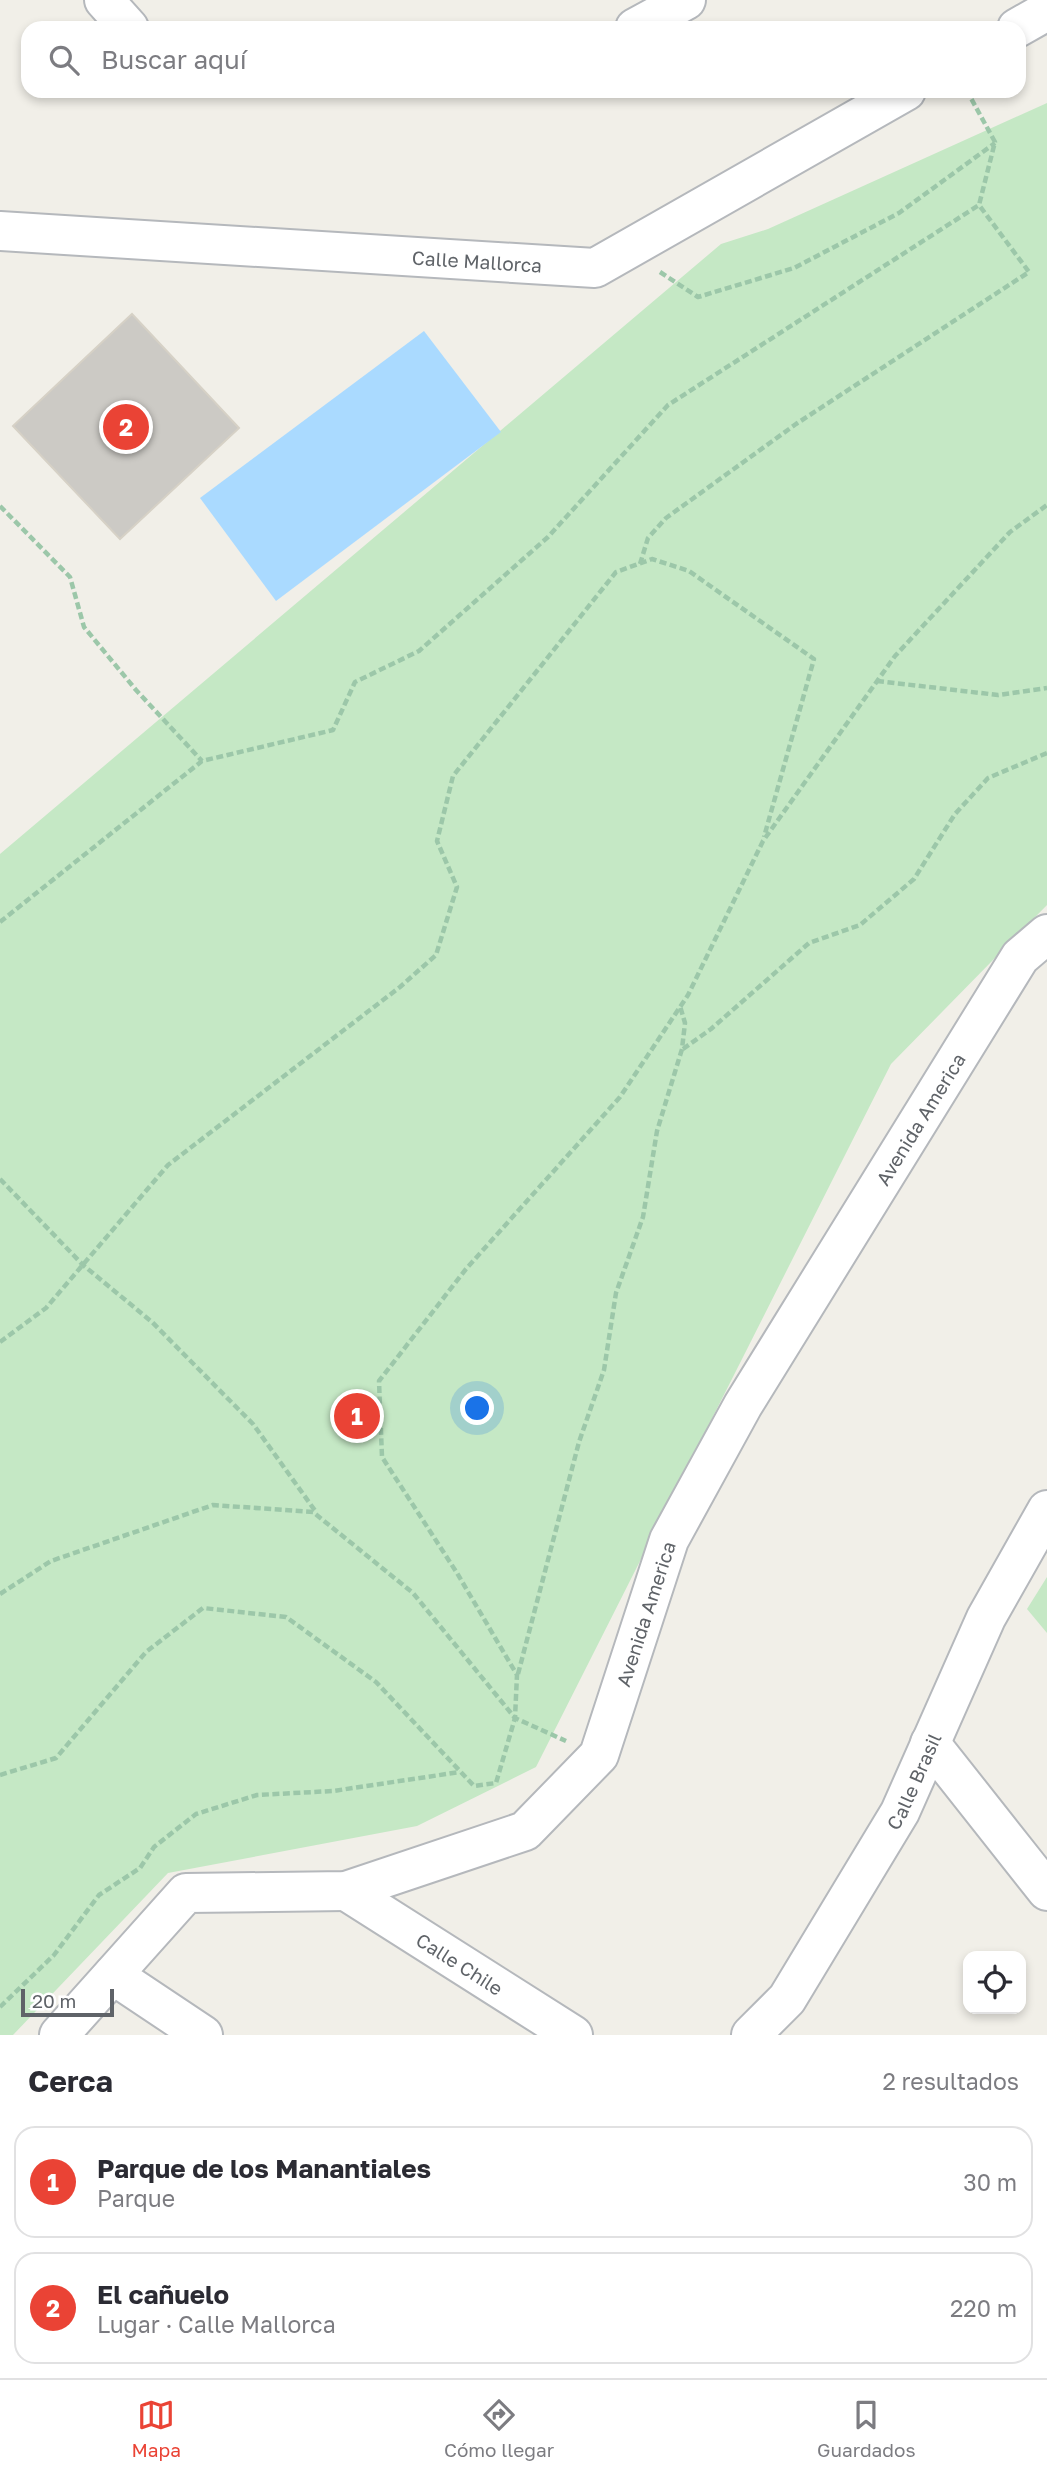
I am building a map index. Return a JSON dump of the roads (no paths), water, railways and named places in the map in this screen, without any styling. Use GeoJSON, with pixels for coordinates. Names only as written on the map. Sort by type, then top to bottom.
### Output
{"type":"FeatureCollection","features":[{"type":"Feature","properties":{"kind":"street"},"geometry":{"type":"LineString","coordinates":[[648,21],[686,0]]}},
{"type":"Feature","properties":{"kind":"street"},"geometry":{"type":"LineString","coordinates":[[1026,23],[1047,11]]}},
{"type":"Feature","properties":{"kind":"street","name":"Calle Mallorca"},"geometry":{"type":"LineString","coordinates":[[0,231],[595,268],[894,98]]}},
{"type":"Feature","properties":{"kind":"street","name":"Avenida America"},"geometry":{"type":"LineString","coordinates":[[59,2035],[186,1893],[346,1891],[525,1831],[599,1755],[676,1528],[743,1405],[1020,957],[1047,934]]}},
{"type":"Feature","properties":{"kind":"street","name":"Calle Brasil"},"geometry":{"type":"LineString","coordinates":[[751,2035],[787,1999],[900,1812],[986,1618],[1047,1510]]}},
{"type":"Feature","properties":{"kind":"street"},"geometry":{"type":"LineString","coordinates":[[930,1743],[1047,1891]]}},
{"type":"Feature","properties":{"kind":"street","name":"Calle Chile"},"geometry":{"type":"LineString","coordinates":[[346,1891],[573,2035]]}},
{"type":"Feature","properties":{"kind":"street"},"geometry":{"type":"LineString","coordinates":[[113,1975],[203,2035]]}},
{"type":"Feature","properties":{"kind":"water"},"geometry":{"type":"Polygon","coordinates":[[[424,331],[501,432],[276,601],[200,498],[424,331]]]}},
{"type":"Feature","properties":{"kind":"place","name":"El cañuelo"},"geometry":{"type":"Point","coordinates":[126,427]}},
{"type":"Feature","properties":{"kind":"place","name":"Parque de los Manantiales"},"geometry":{"type":"Point","coordinates":[357,1416]}}]}
